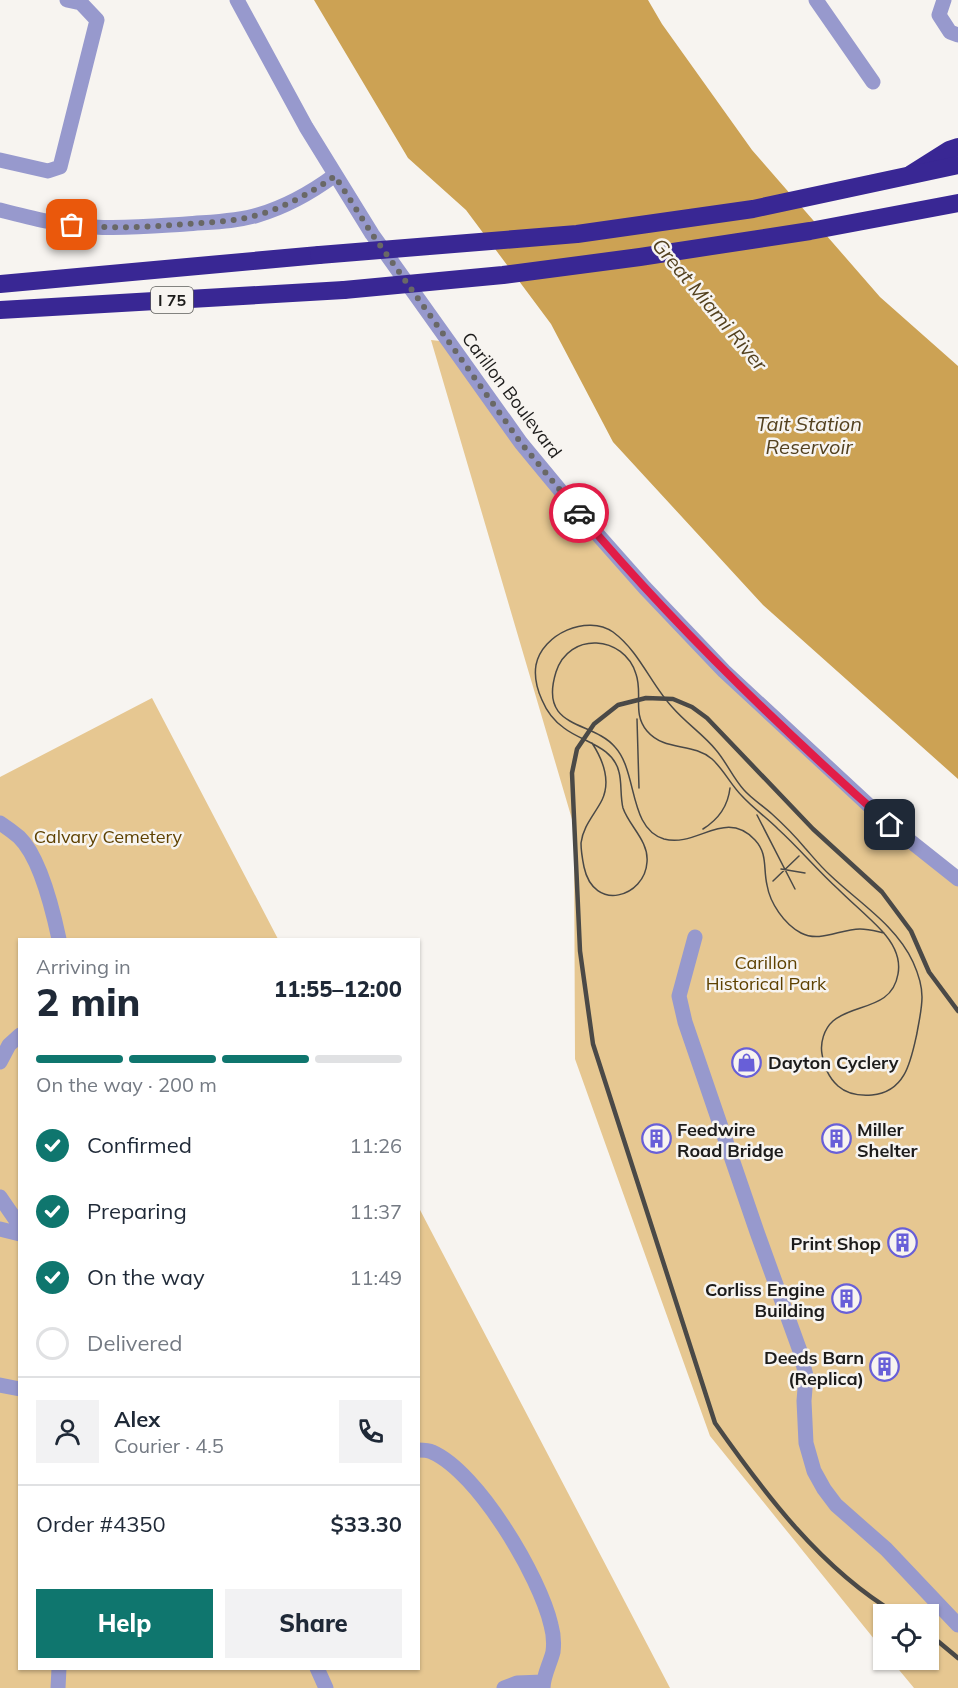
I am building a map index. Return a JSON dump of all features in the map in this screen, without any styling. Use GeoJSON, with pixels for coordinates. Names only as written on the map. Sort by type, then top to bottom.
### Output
{"type":"FeatureCollection","features":[{"type":"Feature","properties":{"kind":"highway","name":"I 75"},"geometry":{"type":"LineString","coordinates":[[0,284],[577,234],[753,209],[907,176],[955,154]]}},
{"type":"Feature","properties":{"kind":"highway","name":"I 75"},"geometry":{"type":"LineString","coordinates":[[0,310],[344,290],[503,275],[810,231],[958,203]]}},
{"type":"Feature","properties":{"kind":"street"},"geometry":{"type":"LineString","coordinates":[[0,160],[48,171],[60,167],[97,20],[81,3],[67,0]]}},
{"type":"Feature","properties":{"kind":"street","name":"Carillon Boulevard"},"geometry":{"type":"LineString","coordinates":[[237,0],[335,176],[372,234],[521,443],[598,535],[677,623],[724,671],[882,818],[958,879]]}},
{"type":"Feature","properties":{"kind":"street"},"geometry":{"type":"LineString","coordinates":[[816,0],[873,82]]}},
{"type":"Feature","properties":{"kind":"street"},"geometry":{"type":"LineString","coordinates":[[944,0],[939,15],[950,32],[958,35]]}},
{"type":"Feature","properties":{"kind":"street"},"geometry":{"type":"LineString","coordinates":[[0,210],[52,223],[93,227],[141,227],[227,221],[257,215],[280,207],[335,176]]}},
{"type":"Feature","properties":{"kind":"street"},"geometry":{"type":"LineString","coordinates":[[0,823],[21,838],[37,867],[51,906],[59,938]]}},
{"type":"Feature","properties":{"kind":"street"},"geometry":{"type":"LineString","coordinates":[[694,937],[679,996],[685,1022],[800,1352],[806,1376],[804,1401],[806,1443],[814,1471],[836,1504],[886,1549],[957,1622]]}},
{"type":"Feature","properties":{"kind":"street"},"geometry":{"type":"LineString","coordinates":[[0,1062],[9,1046],[18,1037]]}},
{"type":"Feature","properties":{"kind":"street"},"geometry":{"type":"LineString","coordinates":[[0,1197],[18,1223]]}},
{"type":"Feature","properties":{"kind":"street"},"geometry":{"type":"LineString","coordinates":[[0,1229],[18,1234]]}},
{"type":"Feature","properties":{"kind":"street"},"geometry":{"type":"LineString","coordinates":[[0,1385],[18,1389]]}},
{"type":"Feature","properties":{"kind":"street"},"geometry":{"type":"LineString","coordinates":[[420,1449],[432,1452],[458,1470],[479,1494],[513,1542],[541,1595],[551,1626],[553,1650],[543,1685],[518,1683],[504,1688]]}},
{"type":"Feature","properties":{"kind":"street"},"geometry":{"type":"LineString","coordinates":[[58,1688],[59,1670]]}},
{"type":"Feature","properties":{"kind":"street"},"geometry":{"type":"LineString","coordinates":[[318,1670],[326,1688]]}},
{"type":"Feature","properties":{"kind":"green space","name":"Carillon Historical Park"},"geometry":{"type":"Polygon","coordinates":[[[431,340],[449,342],[645,588],[958,879],[958,1688],[914,1688],[899,1670],[939,1670],[939,1604],[873,1604],[873,1638],[710,1436],[575,1059],[574,826],[431,340]]]}},
{"type":"Feature","properties":{"kind":"green space","name":"Calvary Cemetery"},"geometry":{"type":"Polygon","coordinates":[[[152,698],[277,938],[18,938],[18,1670],[420,1670],[420,1210],[670,1688],[0,1688],[0,777],[152,698]]]}},
{"type":"Feature","properties":{"kind":"water","name":"Tait Station Reservoir"},"geometry":{"type":"Polygon","coordinates":[[[314,0],[648,0],[662,24],[752,150],[880,297],[958,366],[958,779],[763,605],[613,442],[551,324],[466,210],[408,158],[314,0]]]}},
{"type":"Feature","properties":{"kind":"tram line"},"geometry":{"type":"LineString","coordinates":[[592,743],[596,750],[599,756],[605,771],[606,785],[602,800],[584,831],[581,845],[584,867],[589,881],[598,891],[608,895],[618,895],[638,884],[647,862],[645,847],[623,808],[620,776],[616,763],[604,750],[596,746],[588,741],[571,733],[554,719],[540,696],[535,674],[540,654],[556,636],[579,626],[591,625],[613,632],[631,649],[665,699],[716,750],[744,790],[780,822],[827,872],[887,925],[897,937],[913,962],[921,988],[921,1010],[912,1054],[905,1073],[893,1088],[883,1093],[858,1095],[842,1089],[832,1079],[824,1063],[822,1041],[827,1028],[833,1021],[842,1015],[880,1000],[894,986],[899,968],[890,941],[886,936],[882,931],[877,925],[738,792],[712,759],[696,750],[662,742],[647,731],[640,717],[636,674],[630,661],[620,651],[609,645],[584,644],[572,650],[563,659],[556,672],[552,691],[554,704],[570,721],[605,738],[615,747],[627,770],[644,824],[653,833],[664,839],[676,840],[722,828],[744,831],[755,840],[762,851],[767,885],[775,906],[795,929],[815,937],[860,929],[869,930],[881,932],[884,933]]}},
{"type":"Feature","properties":{"kind":"tram line"},"geometry":{"type":"LineString","coordinates":[[637,719],[639,788]]}},
{"type":"Feature","properties":{"kind":"tram line"},"geometry":{"type":"LineString","coordinates":[[703,829],[722,812],[730,788]]}},
{"type":"Feature","properties":{"kind":"tram line"},"geometry":{"type":"LineString","coordinates":[[757,815],[795,889]]}},
{"type":"Feature","properties":{"kind":"tram line"},"geometry":{"type":"LineString","coordinates":[[773,881],[799,856]]}},
{"type":"Feature","properties":{"kind":"tram line"},"geometry":{"type":"LineString","coordinates":[[781,869],[805,873]]}},
{"type":"Feature","properties":{"kind":"railway"},"geometry":{"type":"LineString","coordinates":[[881,1604],[819,1553],[796,1528],[715,1423],[593,1044],[580,951],[572,773],[577,749],[594,724],[618,705],[646,698],[673,699],[692,707],[707,718],[813,829],[882,892],[911,931],[929,972],[958,1011]]}},
{"type":"Feature","properties":{"kind":"railway"},"geometry":{"type":"LineString","coordinates":[[939,1642],[958,1658]]}},
{"type":"Feature","properties":{"kind":"way so far"},"geometry":{"type":"LineString","coordinates":[[72,225],[141,227],[227,221],[257,215],[280,207],[335,176],[372,234],[521,443],[579,513]]}},
{"type":"Feature","properties":{"kind":"place","name":"Dayton Cyclery"},"geometry":{"type":"Point","coordinates":[747,1062]}},
{"type":"Feature","properties":{"kind":"place","name":"Feedwire Road Bridge"},"geometry":{"type":"Point","coordinates":[656,1139]}},
{"type":"Feature","properties":{"kind":"place","name":"Miller Shelter"},"geometry":{"type":"Point","coordinates":[836,1139]}},
{"type":"Feature","properties":{"kind":"place","name":"Print Shop"},"geometry":{"type":"Point","coordinates":[902,1243]}},
{"type":"Feature","properties":{"kind":"place","name":"Corliss Engine Building"},"geometry":{"type":"Point","coordinates":[846,1299]}},
{"type":"Feature","properties":{"kind":"place","name":"Deeds Barn (Replica)"},"geometry":{"type":"Point","coordinates":[885,1367]}},
{"type":"Feature","properties":{"kind":"route"},"geometry":{"type":"LineString","coordinates":[[579,513],[724,671],[890,825]]}},
{"type":"Feature","properties":{"kind":"water label","name":"Great Miami River"},"geometry":{"type":"Point","coordinates":[710,304]}}]}
